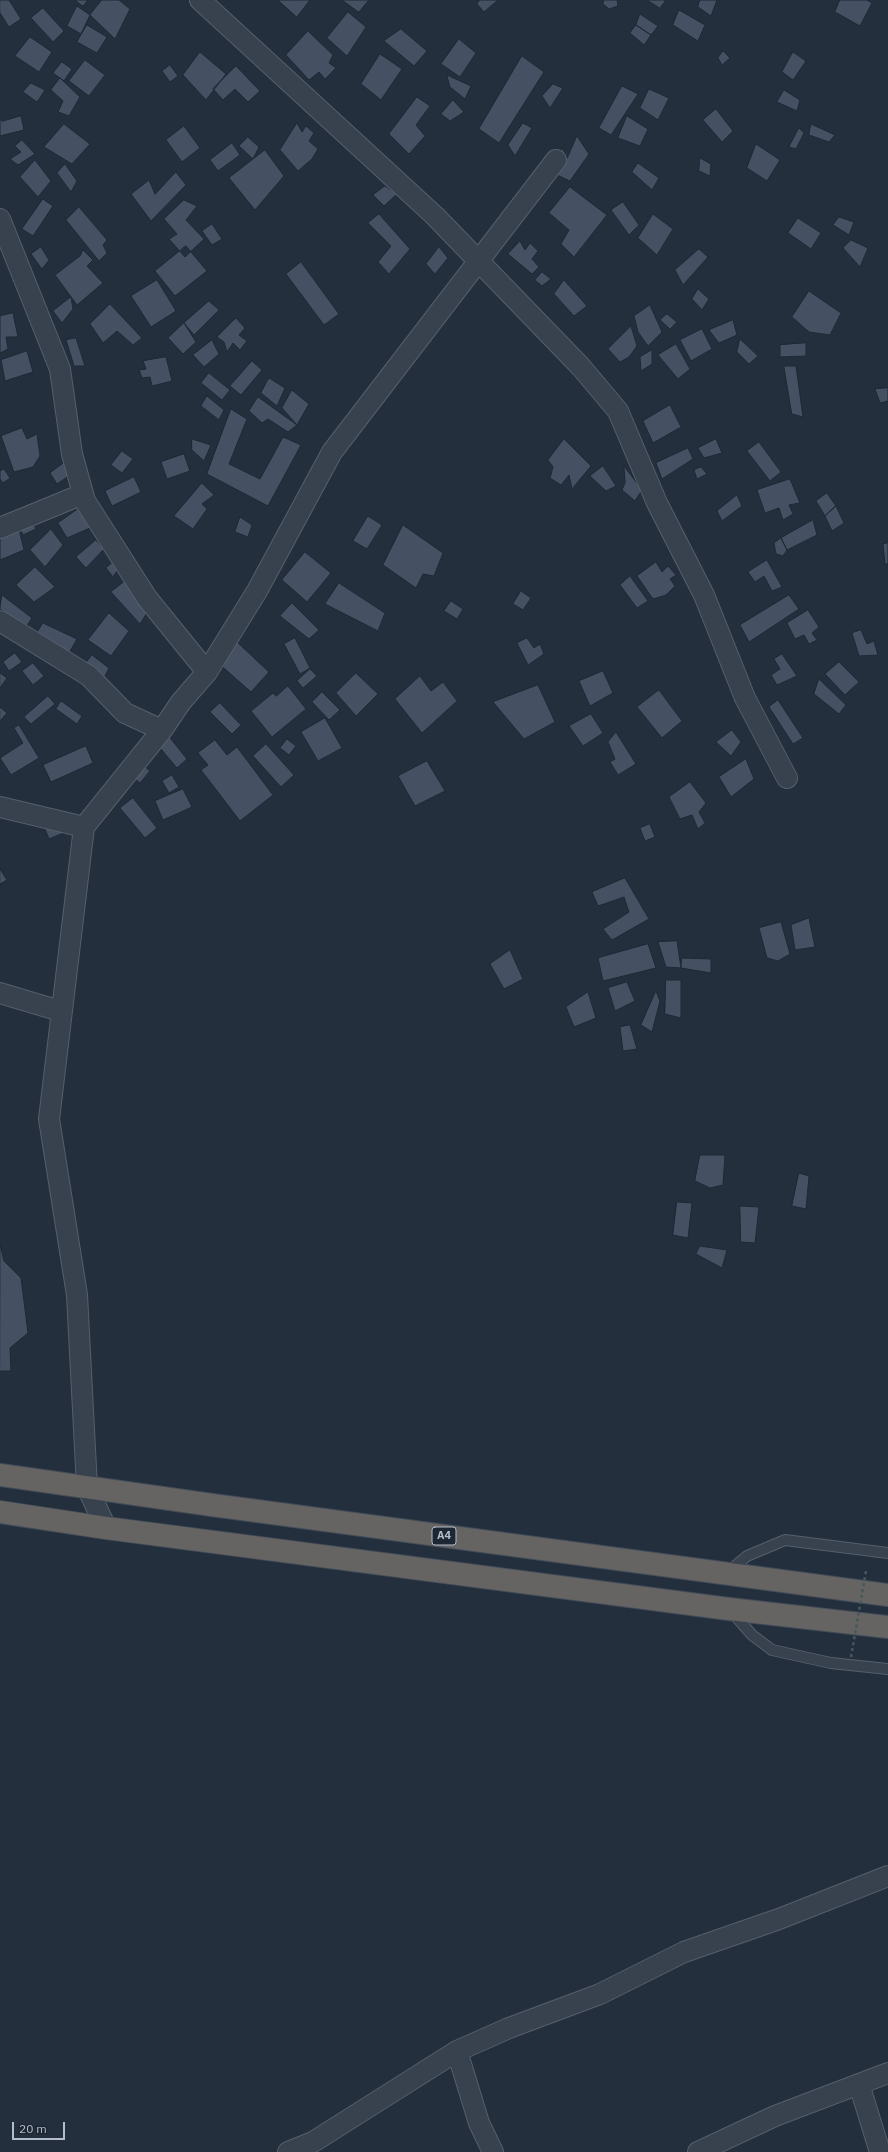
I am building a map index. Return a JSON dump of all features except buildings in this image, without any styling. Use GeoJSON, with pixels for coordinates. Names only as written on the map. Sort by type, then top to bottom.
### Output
{"type":"FeatureCollection","features":[{"type":"Feature","properties":{"kind":"highway","name":"A4"},"geometry":{"type":"LineString","coordinates":[[0,1475],[888,1595]]}},
{"type":"Feature","properties":{"kind":"highway"},"geometry":{"type":"LineString","coordinates":[[0,1512],[106,1528],[729,1609],[888,1627]]}},
{"type":"Feature","properties":{"kind":"street"},"geometry":{"type":"LineString","coordinates":[[200,0],[435,216],[581,367],[618,411],[657,503],[704,595],[745,698],[787,778]]}},
{"type":"Feature","properties":{"kind":"street"},"geometry":{"type":"LineString","coordinates":[[106,1528],[87,1487],[77,1295],[49,1119],[60,1011],[72,935],[84,826],[162,730],[181,702],[208,672],[256,590],[332,452],[556,160]]}},
{"type":"Feature","properties":{"kind":"street"},"geometry":{"type":"LineString","coordinates":[[0,219],[60,369],[72,454],[85,501],[147,598],[208,672]]}},
{"type":"Feature","properties":{"kind":"street"},"geometry":{"type":"LineString","coordinates":[[0,528],[83,494]]}},
{"type":"Feature","properties":{"kind":"street"},"geometry":{"type":"LineString","coordinates":[[0,621],[89,676],[125,713],[162,730]]}},
{"type":"Feature","properties":{"kind":"street"},"geometry":{"type":"LineString","coordinates":[[0,807],[84,826]]}},
{"type":"Feature","properties":{"kind":"street"},"geometry":{"type":"LineString","coordinates":[[0,993],[60,1011]]}},
{"type":"Feature","properties":{"kind":"street"},"geometry":{"type":"LineString","coordinates":[[288,2152],[314,2147],[457,2051],[509,2028],[600,1994],[684,1952],[779,1919],[888,1876]]}},
{"type":"Feature","properties":{"kind":"street"},"geometry":{"type":"LineString","coordinates":[[457,2051],[479,2123],[493,2152]]}},
{"type":"Feature","properties":{"kind":"street"},"geometry":{"type":"LineString","coordinates":[[698,2152],[775,2116],[888,2072]]}},
{"type":"Feature","properties":{"kind":"street"},"geometry":{"type":"LineString","coordinates":[[859,2084],[880,2152]]}},
{"type":"Feature","properties":{"kind":"lane"},"geometry":{"type":"LineString","coordinates":[[727,1573],[747,1556],[785,1540],[888,1553]]}},
{"type":"Feature","properties":{"kind":"lane"},"geometry":{"type":"LineString","coordinates":[[729,1609],[752,1635],[772,1650],[831,1663],[888,1669]]}},
{"type":"Feature","properties":{"kind":"path"},"geometry":{"type":"LineString","coordinates":[[851,1657],[866,1571]]}}]}
